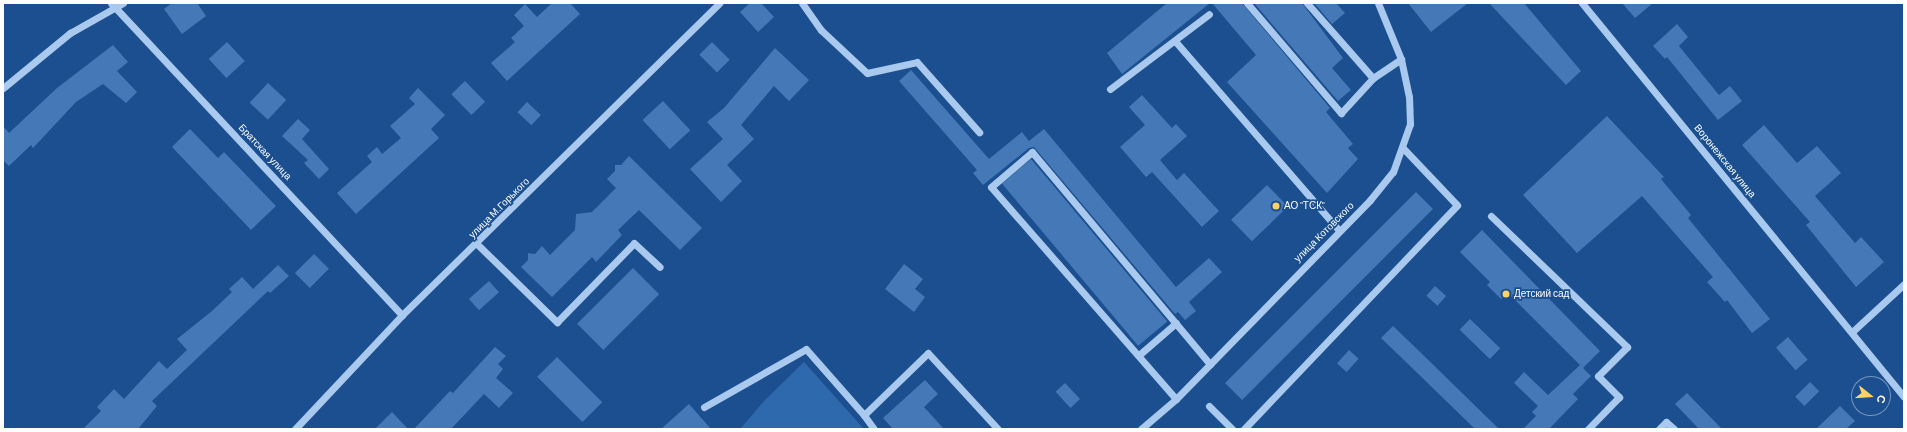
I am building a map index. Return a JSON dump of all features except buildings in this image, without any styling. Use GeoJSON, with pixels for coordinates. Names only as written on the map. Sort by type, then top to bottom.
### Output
{"type":"FeatureCollection","features":[{"type":"Feature","properties":{"kind":"street","name":"улица М.Горького"},"geometry":{"type":"LineString","coordinates":[[295,429],[402,315],[477,244],[720,3]]}},
{"type":"Feature","properties":{"kind":"street"},"geometry":{"type":"LineString","coordinates":[[802,3],[821,30],[868,73],[917,62],[979,132]]}},
{"type":"Feature","properties":{"kind":"street"},"geometry":{"type":"LineString","coordinates":[[1247,3],[1341,113],[1373,78],[1401,59]]}},
{"type":"Feature","properties":{"kind":"street"},"geometry":{"type":"LineString","coordinates":[[1307,3],[1373,78]]}},
{"type":"Feature","properties":{"kind":"street","name":"улица Котовского"},"geometry":{"type":"LineString","coordinates":[[1141,429],[1176,399],[1393,172],[1403,148],[1410,124],[1409,96],[1401,59],[1378,3]]}},
{"type":"Feature","properties":{"kind":"street","name":"Воронежская улица"},"geometry":{"type":"LineString","coordinates":[[1582,3],[1904,397]]}},
{"type":"Feature","properties":{"kind":"street"},"geometry":{"type":"LineString","coordinates":[[3,88],[70,33],[117,5]]}},
{"type":"Feature","properties":{"kind":"street","name":"Братская улица"},"geometry":{"type":"LineString","coordinates":[[117,5],[402,315]]}},
{"type":"Feature","properties":{"kind":"street"},"geometry":{"type":"LineString","coordinates":[[1110,89],[1209,14]]}},
{"type":"Feature","properties":{"kind":"street"},"geometry":{"type":"LineString","coordinates":[[1175,40],[1339,230]]}},
{"type":"Feature","properties":{"kind":"street"},"geometry":{"type":"LineString","coordinates":[[1244,429],[1457,205],[1403,148]]}},
{"type":"Feature","properties":{"kind":"street"},"geometry":{"type":"LineString","coordinates":[[1176,399],[992,187],[1032,152],[1210,364]]}},
{"type":"Feature","properties":{"kind":"street"},"geometry":{"type":"LineString","coordinates":[[1491,216],[1627,347],[1598,376],[1619,397],[1588,429]]}},
{"type":"Feature","properties":{"kind":"street"},"geometry":{"type":"LineString","coordinates":[[477,244],[557,322],[634,243],[660,267]]}},
{"type":"Feature","properties":{"kind":"street"},"geometry":{"type":"LineString","coordinates":[[1852,332],[1904,284]]}},
{"type":"Feature","properties":{"kind":"street"},"geometry":{"type":"LineString","coordinates":[[1139,356],[1176,323]]}},
{"type":"Feature","properties":{"kind":"street"},"geometry":{"type":"LineString","coordinates":[[704,407],[806,349],[864,415],[874,429]]}},
{"type":"Feature","properties":{"kind":"street"},"geometry":{"type":"LineString","coordinates":[[864,415],[928,353],[998,429]]}},
{"type":"Feature","properties":{"kind":"street"},"geometry":{"type":"LineString","coordinates":[[1209,406],[1232,429]]}},
{"type":"Feature","properties":{"kind":"street"},"geometry":{"type":"LineString","coordinates":[[1659,429],[1666,422],[1674,429]]}},
{"type":"Feature","properties":{"kind":"shaded area"},"geometry":{"type":"Polygon","coordinates":[[[804,362],[864,429],[740,429],[764,401],[804,362]]]}},
{"type":"Feature","properties":{"kind":"place","name":"АО \"ТСК\""},"geometry":{"type":"Point","coordinates":[1276,206]}},
{"type":"Feature","properties":{"kind":"place","name":"Детский сад"},"geometry":{"type":"Point","coordinates":[1506,294]}}]}
